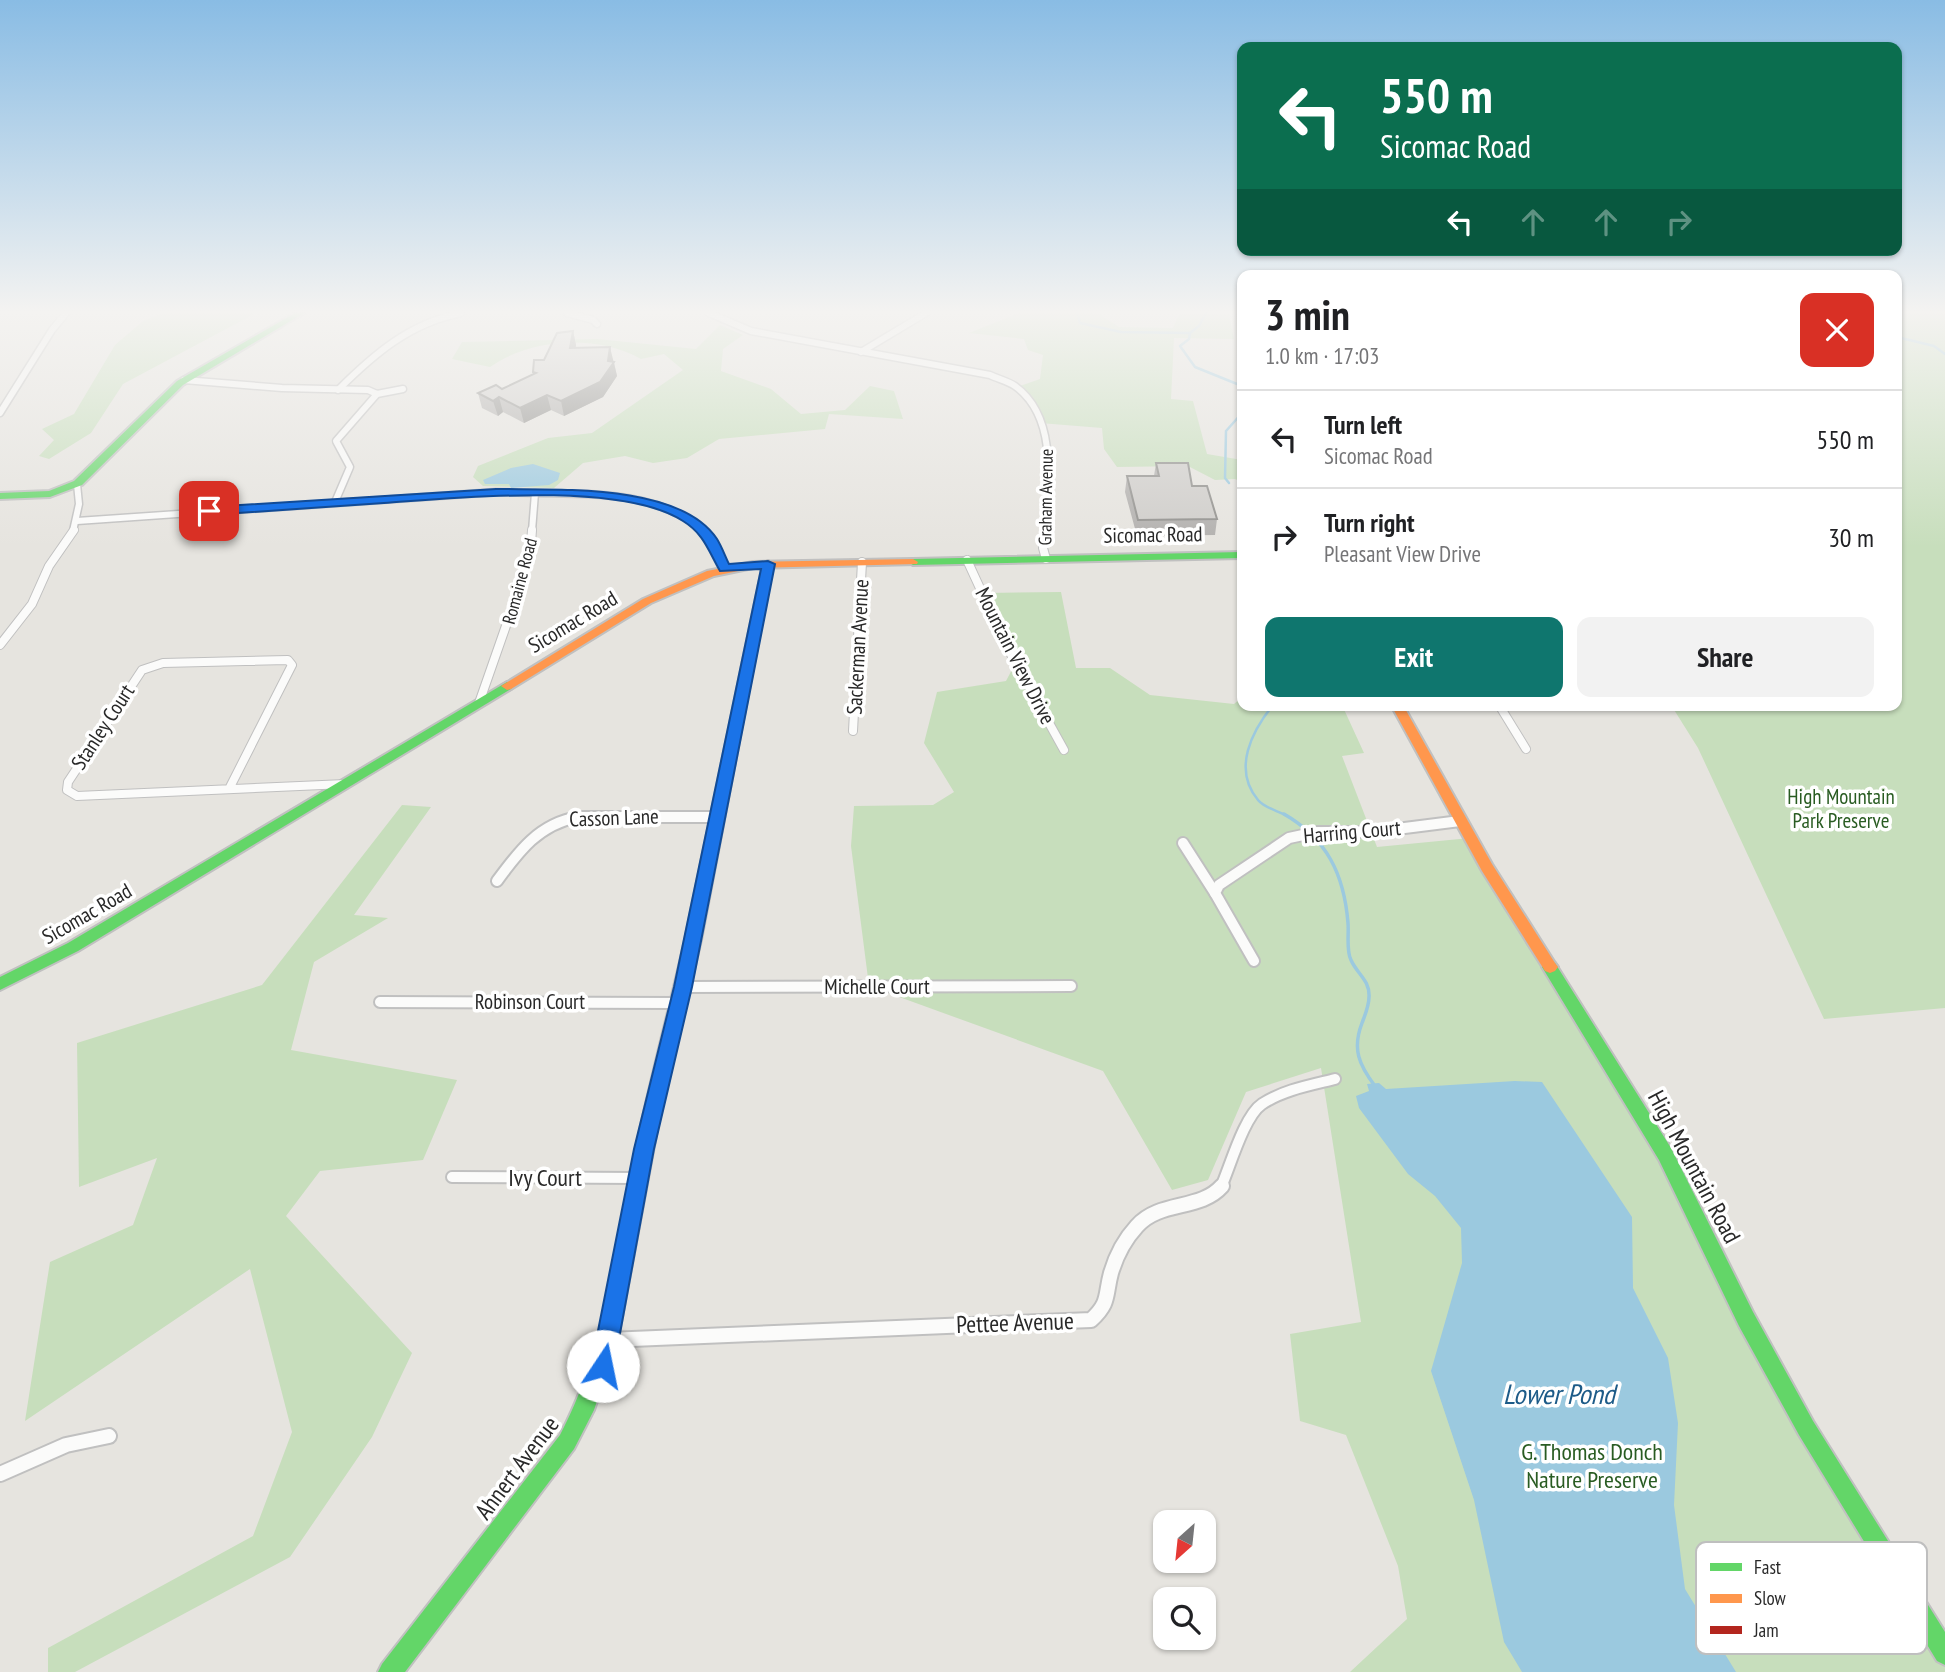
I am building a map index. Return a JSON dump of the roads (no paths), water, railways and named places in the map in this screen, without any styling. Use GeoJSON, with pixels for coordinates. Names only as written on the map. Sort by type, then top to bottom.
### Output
{"type":"FeatureCollection","features":[{"type":"Feature","properties":{"kind":"street"},"geometry":{"type":"LineString","coordinates":[[0,413],[14,391]]}},
{"type":"Feature","properties":{"kind":"street"},"geometry":{"type":"LineString","coordinates":[[0,496],[49,494],[77,484],[173,391]]}},
{"type":"Feature","properties":{"kind":"street"},"geometry":{"type":"LineString","coordinates":[[370,391],[377,394],[392,391]]}},
{"type":"Feature","properties":{"kind":"street","name":"Graham Avenue"},"geometry":{"type":"LineString","coordinates":[[1023,391],[1044,426],[1048,448],[1044,548],[1046,559]]}},
{"type":"Feature","properties":{"kind":"street"},"geometry":{"type":"LineString","coordinates":[[335,502],[350,467],[335,441],[377,394]]}},
{"type":"Feature","properties":{"kind":"street"},"geometry":{"type":"LineString","coordinates":[[0,645],[38,594],[48,566],[76,527],[77,484]]}},
{"type":"Feature","properties":{"kind":"street"},"geometry":{"type":"LineString","coordinates":[[77,521],[496,492],[616,496],[666,508],[687,518],[707,533],[725,568]]}},
{"type":"Feature","properties":{"kind":"street","name":"Romaine Road"},"geometry":{"type":"LineString","coordinates":[[479,703],[530,557],[535,492]]}},
{"type":"Feature","properties":{"kind":"street","name":"Sicomac Road"},"geometry":{"type":"LineString","coordinates":[[0,984],[73,947],[678,584],[725,568],[768,564],[1237,555]]}},
{"type":"Feature","properties":{"kind":"street","name":"Mountain View Drive"},"geometry":{"type":"LineString","coordinates":[[967,560],[1008,649],[1064,750]]}},
{"type":"Feature","properties":{"kind":"street","name":"Sackerman Avenue"},"geometry":{"type":"LineString","coordinates":[[853,731],[862,562]]}},
{"type":"Feature","properties":{"kind":"street","name":"Ahnert Avenue"},"geometry":{"type":"LineString","coordinates":[[390,1672],[567,1442],[603,1366],[638,1178],[680,1003],[768,564]]}},
{"type":"Feature","properties":{"kind":"street","name":"Stanley Court"},"geometry":{"type":"LineString","coordinates":[[229,789],[292,665],[288,660],[163,663],[142,670],[71,778],[67,790],[77,796],[345,784]]}},
{"type":"Feature","properties":{"kind":"street","name":"High Mountain Road"},"geometry":{"type":"LineString","coordinates":[[1400,711],[1460,821],[1646,1121],[1746,1319],[1806,1428],[1876,1542]]}},
{"type":"Feature","properties":{"kind":"street"},"geometry":{"type":"LineString","coordinates":[[1503,711],[1526,749]]}},
{"type":"Feature","properties":{"kind":"street","name":"Casson Lane"},"geometry":{"type":"LineString","coordinates":[[497,881],[536,832],[561,819],[716,817]]}},
{"type":"Feature","properties":{"kind":"street","name":"Harring Court"},"geometry":{"type":"LineString","coordinates":[[1215,893],[1219,885],[1289,838],[1312,833],[1373,832],[1460,821]]}},
{"type":"Feature","properties":{"kind":"street"},"geometry":{"type":"LineString","coordinates":[[1183,843],[1254,961]]}},
{"type":"Feature","properties":{"kind":"street","name":"Michelle Court"},"geometry":{"type":"LineString","coordinates":[[683,987],[1070,986]]}},
{"type":"Feature","properties":{"kind":"street","name":"Robinson Court"},"geometry":{"type":"LineString","coordinates":[[380,1002],[680,1003]]}},
{"type":"Feature","properties":{"kind":"street","name":"Pettee Avenue"},"geometry":{"type":"LineString","coordinates":[[608,1340],[1091,1320],[1105,1307],[1111,1272],[1122,1245],[1138,1224],[1157,1210],[1209,1198],[1221,1187],[1247,1125],[1260,1105],[1299,1088],[1335,1079]]}},
{"type":"Feature","properties":{"kind":"street","name":"Ivy Court"},"geometry":{"type":"LineString","coordinates":[[452,1177],[638,1178]]}},
{"type":"Feature","properties":{"kind":"street"},"geometry":{"type":"LineString","coordinates":[[0,1474],[58,1447],[83,1439],[108,1436]]}},
{"type":"Feature","properties":{"kind":"street","name":"High Mountain Road"},"geometry":{"type":"LineString","coordinates":[[1927,1624],[1945,1653]]}},
{"type":"Feature","properties":{"kind":"water"},"geometry":{"type":"Polygon","coordinates":[[[533,464],[560,473],[558,480],[549,485],[511,488],[509,484],[485,484],[483,480],[511,468],[533,464]]]}},
{"type":"Feature","properties":{"kind":"water","name":"Lower Pond"},"geometry":{"type":"Polygon","coordinates":[[[1515,1081],[1542,1082],[1632,1217],[1633,1288],[1668,1358],[1678,1423],[1674,1505],[1685,1589],[1696,1607],[1696,1654],[1725,1654],[1736,1672],[1522,1672],[1504,1642],[1474,1500],[1431,1371],[1462,1263],[1461,1228],[1435,1196],[1408,1174],[1359,1108],[1356,1096],[1369,1091],[1367,1084],[1379,1083],[1386,1089],[1515,1081]]]}},
{"type":"Feature","properties":{"kind":"waterway"},"geometry":{"type":"LineString","coordinates":[[1229,483],[1225,478],[1226,431],[1237,419]]}},
{"type":"Feature","properties":{"kind":"waterway"},"geometry":{"type":"LineString","coordinates":[[1269,711],[1252,738],[1246,776],[1250,788],[1261,803],[1287,816]]}},
{"type":"Feature","properties":{"kind":"waterway"},"geometry":{"type":"LineString","coordinates":[[1287,816],[1312,835],[1322,847],[1331,860],[1342,889],[1348,923],[1349,956],[1369,991],[1368,1004],[1359,1032],[1359,1056],[1375,1086]]}},
{"type":"Feature","properties":{"kind":"park label","name":"High Mountain Park Preserve"},"geometry":{"type":"Point","coordinates":[1841,809]}},
{"type":"Feature","properties":{"kind":"park label","name":"G. Thomas Donch Nature Preserve"},"geometry":{"type":"Point","coordinates":[1592,1466]}}]}
